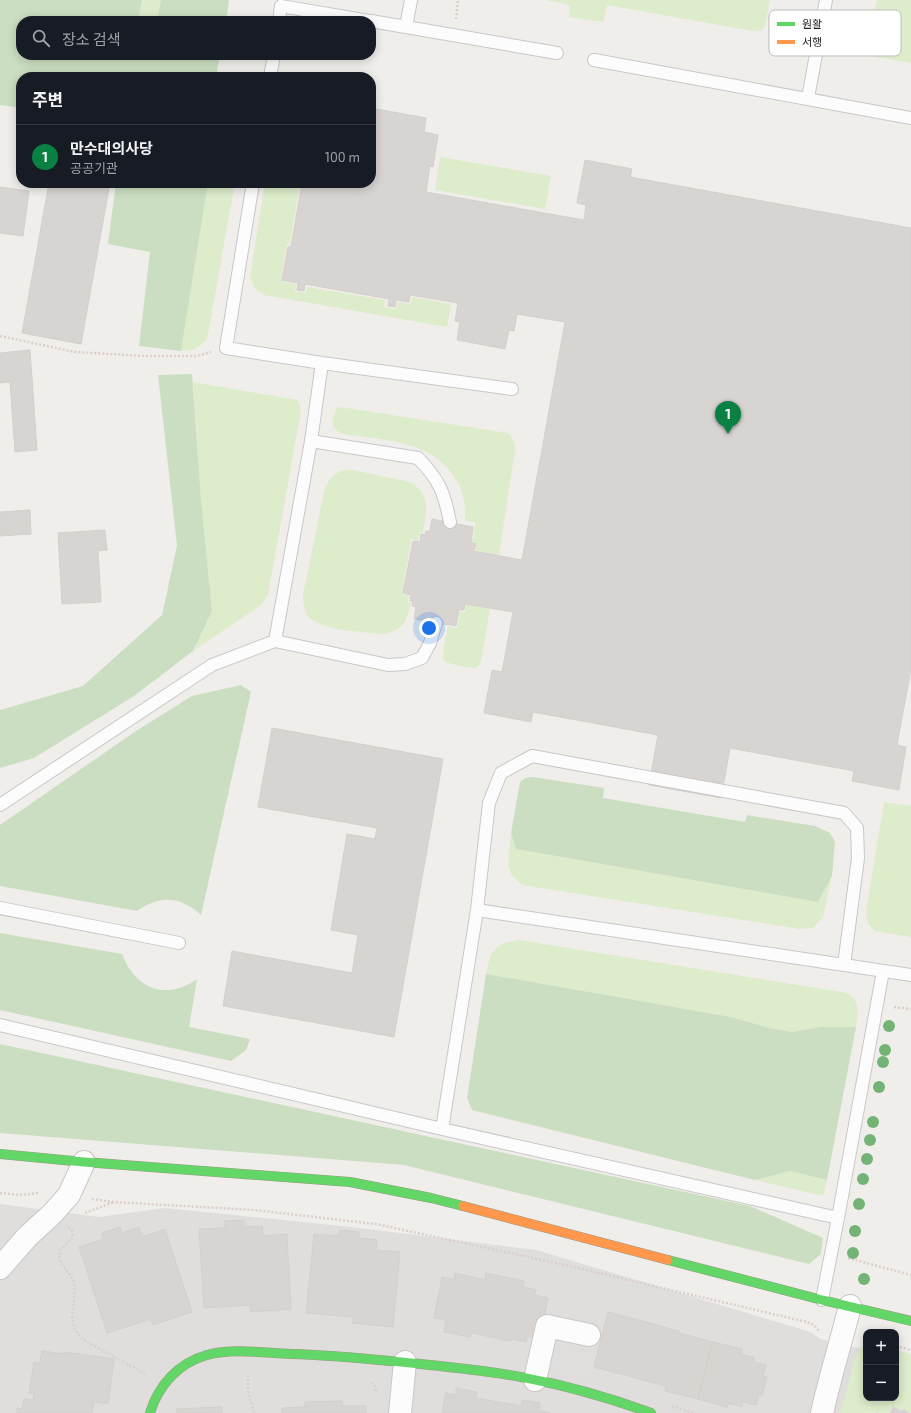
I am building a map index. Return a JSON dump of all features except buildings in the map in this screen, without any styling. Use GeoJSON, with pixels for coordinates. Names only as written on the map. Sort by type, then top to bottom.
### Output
{"type":"FeatureCollection","features":[{"type":"Feature","properties":{"kind":"street"},"geometry":{"type":"LineString","coordinates":[[0,1154],[84,1162],[350,1182],[431,1198],[911,1322]]}},
{"type":"Feature","properties":{"kind":"street"},"geometry":{"type":"LineString","coordinates":[[0,1268],[27,1237],[63,1201],[84,1162]]}},
{"type":"Feature","properties":{"kind":"street"},"geometry":{"type":"LineString","coordinates":[[822,1413],[850,1306]]}},
{"type":"Feature","properties":{"kind":"street"},"geometry":{"type":"LineString","coordinates":[[535,1380],[547,1326],[590,1336]]}},
{"type":"Feature","properties":{"kind":"street"},"geometry":{"type":"LineString","coordinates":[[150,1413],[163,1386],[175,1373],[190,1361],[208,1355],[252,1353],[324,1355],[485,1371],[569,1387],[651,1413]]}},
{"type":"Feature","properties":{"kind":"street"},"geometry":{"type":"LineString","coordinates":[[400,1413],[405,1362]]}},
{"type":"Feature","properties":{"kind":"lane"},"geometry":{"type":"LineString","coordinates":[[406,27],[411,0]]}},
{"type":"Feature","properties":{"kind":"lane"},"geometry":{"type":"LineString","coordinates":[[824,10],[826,0]]}},
{"type":"Feature","properties":{"kind":"lane"},"geometry":{"type":"LineString","coordinates":[[280,16],[281,6],[340,16]]}},
{"type":"Feature","properties":{"kind":"lane"},"geometry":{"type":"LineString","coordinates":[[376,22],[557,53]]}},
{"type":"Feature","properties":{"kind":"lane"},"geometry":{"type":"LineString","coordinates":[[808,98],[816,56]]}},
{"type":"Feature","properties":{"kind":"lane"},"geometry":{"type":"LineString","coordinates":[[271,72],[273,60]]}},
{"type":"Feature","properties":{"kind":"lane"},"geometry":{"type":"LineString","coordinates":[[594,60],[911,118]]}},
{"type":"Feature","properties":{"kind":"lane"},"geometry":{"type":"LineString","coordinates":[[252,188],[226,348],[322,363],[512,389]]}},
{"type":"Feature","properties":{"kind":"lane"},"geometry":{"type":"LineString","coordinates":[[275,641],[311,441],[322,363]]}},
{"type":"Feature","properties":{"kind":"lane"},"geometry":{"type":"LineString","coordinates":[[311,441],[418,458],[440,485],[446,502],[450,522]]}},
{"type":"Feature","properties":{"kind":"lane"},"geometry":{"type":"LineString","coordinates":[[0,805],[212,665],[275,641],[388,665],[405,664],[422,658],[430,643],[436,623]]}},
{"type":"Feature","properties":{"kind":"lane"},"geometry":{"type":"LineString","coordinates":[[442,1129],[477,910],[489,803],[501,773],[532,756],[844,813],[857,828],[858,858],[844,965]]}},
{"type":"Feature","properties":{"kind":"lane"},"geometry":{"type":"LineString","coordinates":[[0,908],[179,943]]}},
{"type":"Feature","properties":{"kind":"lane"},"geometry":{"type":"LineString","coordinates":[[477,910],[911,975]]}},
{"type":"Feature","properties":{"kind":"lane"},"geometry":{"type":"LineString","coordinates":[[822,1300],[883,971]]}},
{"type":"Feature","properties":{"kind":"lane"},"geometry":{"type":"LineString","coordinates":[[0,1025],[442,1129],[838,1218]]}},
{"type":"Feature","properties":{"kind":"path"},"geometry":{"type":"LineString","coordinates":[[0,336],[75,352],[145,356],[197,356],[226,348]]}},
{"type":"Feature","properties":{"kind":"path"},"geometry":{"type":"LineString","coordinates":[[0,1193],[20,1195],[45,1193],[63,1201],[114,1202],[254,1210],[376,1224],[556,1263],[806,1322],[814,1325],[822,1337]]}},
{"type":"Feature","properties":{"kind":"path"},"geometry":{"type":"LineString","coordinates":[[63,1201],[73,1237],[60,1250],[59,1256],[61,1263],[73,1279],[75,1290],[72,1317],[75,1330],[84,1340],[130,1364],[163,1386]]}},
{"type":"Feature","properties":{"kind":"path"},"geometry":{"type":"LineString","coordinates":[[84,1214],[114,1202]]}},
{"type":"Feature","properties":{"kind":"path"},"geometry":{"type":"LineString","coordinates":[[831,1254],[911,1275]]}},
{"type":"Feature","properties":{"kind":"path"},"geometry":{"type":"LineString","coordinates":[[899,1347],[911,1350]]}},
{"type":"Feature","properties":{"kind":"path"},"geometry":{"type":"LineString","coordinates":[[248,1370],[248,1392],[254,1413]]}},
{"type":"Feature","properties":{"kind":"path"},"geometry":{"type":"LineString","coordinates":[[367,1379],[372,1382],[379,1394]]}},
{"type":"Feature","properties":{"kind":"shaded area"},"geometry":{"type":"Polygon","coordinates":[[[0,1204],[99,1217],[165,1208],[351,1227],[536,1250],[811,1332],[820,1339],[862,1349],[863,1401],[899,1401],[911,1413],[0,1413],[0,1204]]]}},
{"type":"Feature","properties":{"kind":"shaded area"},"geometry":{"type":"Polygon","coordinates":[[[549,1347],[592,1355],[588,1375],[545,1367],[549,1347]]]}},
{"type":"Feature","properties":{"kind":"green space"},"geometry":{"type":"Polygon","coordinates":[[[0,0],[142,0],[139,16],[16,16],[16,60],[219,60],[217,72],[16,72],[16,107],[0,105],[0,0]]]}},
{"type":"Feature","properties":{"kind":"green space"},"geometry":{"type":"Polygon","coordinates":[[[142,0],[161,0],[158,16],[139,16],[142,0]]]}},
{"type":"Feature","properties":{"kind":"green space"},"geometry":{"type":"Polygon","coordinates":[[[161,0],[229,0],[227,16],[158,16],[161,0]]]}},
{"type":"Feature","properties":{"kind":"green space"},"geometry":{"type":"Polygon","coordinates":[[[546,0],[770,0],[765,26],[761,31],[752,31],[607,5],[603,22],[569,17],[570,6],[546,0]]]}},
{"type":"Feature","properties":{"kind":"green space"},"geometry":{"type":"Polygon","coordinates":[[[877,0],[911,0],[911,63],[873,56],[901,56],[901,10],[875,10],[877,0]]]}},
{"type":"Feature","properties":{"kind":"green space"},"geometry":{"type":"Polygon","coordinates":[[[440,157],[551,176],[545,209],[435,190],[440,157]]]}},
{"type":"Feature","properties":{"kind":"green space"},"geometry":{"type":"Polygon","coordinates":[[[115,188],[207,188],[181,351],[139,346],[150,252],[108,244],[115,188]]]}},
{"type":"Feature","properties":{"kind":"green space"},"geometry":{"type":"Polygon","coordinates":[[[207,188],[234,188],[207,340],[194,350],[181,351],[207,188]]]}},
{"type":"Feature","properties":{"kind":"green space"},"geometry":{"type":"Polygon","coordinates":[[[264,188],[299,188],[290,244],[287,244],[281,281],[296,284],[295,291],[306,293],[307,287],[385,300],[384,307],[396,309],[398,302],[411,304],[412,297],[451,304],[447,327],[264,295],[254,287],[250,276],[264,188]]]}},
{"type":"Feature","properties":{"kind":"green space"},"geometry":{"type":"Polygon","coordinates":[[[192,374],[201,500],[212,611],[193,651],[134,696],[34,758],[0,768],[0,710],[83,686],[162,615],[177,546],[158,375],[192,374]]]}},
{"type":"Feature","properties":{"kind":"green space"},"geometry":{"type":"Polygon","coordinates":[[[193,382],[297,400],[300,404],[301,411],[268,595],[261,605],[193,651],[212,611],[201,500],[193,382]]]}},
{"type":"Feature","properties":{"kind":"green space"},"geometry":{"type":"Polygon","coordinates":[[[340,407],[508,433],[514,441],[515,451],[499,555],[476,550],[477,544],[472,543],[475,522],[465,521],[464,502],[459,485],[449,470],[438,459],[409,445],[339,432],[334,427],[333,421],[336,409],[340,407]]]}},
{"type":"Feature","properties":{"kind":"green space"},"geometry":{"type":"Polygon","coordinates":[[[344,470],[353,470],[410,482],[422,492],[425,498],[426,511],[423,533],[420,532],[418,541],[411,539],[402,594],[409,596],[408,602],[411,603],[410,609],[404,624],[396,630],[384,634],[343,630],[322,625],[308,616],[305,609],[303,595],[325,487],[333,477],[344,470]]]}},
{"type":"Feature","properties":{"kind":"green space"},"geometry":{"type":"Polygon","coordinates":[[[466,604],[490,609],[481,662],[474,668],[449,663],[444,660],[443,657],[448,626],[457,628],[460,612],[465,612],[466,604]]]}},
{"type":"Feature","properties":{"kind":"green space"},"geometry":{"type":"Polygon","coordinates":[[[241,685],[251,692],[201,915],[178,901],[162,900],[154,902],[137,911],[0,886],[0,825],[136,731],[192,696],[241,685]]]}},
{"type":"Feature","properties":{"kind":"green space"},"geometry":{"type":"Polygon","coordinates":[[[533,777],[604,788],[603,798],[745,822],[747,815],[815,826],[830,833],[835,842],[832,876],[818,902],[516,849],[511,833],[520,782],[525,778],[533,777]]]}},
{"type":"Feature","properties":{"kind":"green space"},"geometry":{"type":"Polygon","coordinates":[[[884,802],[911,806],[911,937],[875,931],[868,924],[866,911],[884,802]]]}},
{"type":"Feature","properties":{"kind":"green space"},"geometry":{"type":"Polygon","coordinates":[[[511,833],[516,849],[818,902],[832,876],[823,917],[813,928],[800,929],[522,885],[511,874],[508,864],[511,833]]]}},
{"type":"Feature","properties":{"kind":"green space"},"geometry":{"type":"Polygon","coordinates":[[[0,933],[122,954],[135,976],[143,983],[153,988],[163,990],[174,989],[185,986],[197,979],[189,1027],[250,1039],[246,1050],[231,1061],[0,1010],[0,933]]]}},
{"type":"Feature","properties":{"kind":"green space"},"geometry":{"type":"Polygon","coordinates":[[[519,940],[848,993],[857,1004],[858,1008],[856,1027],[820,1027],[792,1032],[769,1028],[731,1017],[486,974],[492,954],[498,946],[519,940]]]}},
{"type":"Feature","properties":{"kind":"green space"},"geometry":{"type":"Polygon","coordinates":[[[486,974],[731,1017],[769,1028],[792,1032],[820,1027],[856,1027],[827,1180],[790,1171],[755,1180],[472,1110],[467,1098],[486,974]]]}},
{"type":"Feature","properties":{"kind":"green space"},"geometry":{"type":"Polygon","coordinates":[[[0,1044],[750,1206],[823,1238],[821,1254],[809,1264],[404,1165],[0,1133],[0,1044]]]}},
{"type":"Feature","properties":{"kind":"green space"},"geometry":{"type":"Polygon","coordinates":[[[790,1171],[827,1180],[824,1194],[819,1195],[755,1180],[790,1171]]]}},
{"type":"Feature","properties":{"kind":"green space"},"geometry":{"type":"Polygon","coordinates":[[[863,1346],[863,1401],[899,1401],[899,1351],[911,1354],[911,1413],[903,1408],[901,1410],[893,1406],[889,1413],[879,1413],[876,1411],[875,1413],[840,1413],[856,1356],[863,1346]]]}},
{"type":"Feature","properties":{"kind":"traffic: fast"},"geometry":{"type":"LineString","coordinates":[[0,1154],[84,1162],[350,1182],[463,1206]]}},
{"type":"Feature","properties":{"kind":"traffic: fast"},"geometry":{"type":"LineString","coordinates":[[668,1260],[822,1300],[911,1321]]}},
{"type":"Feature","properties":{"kind":"traffic: fast"},"geometry":{"type":"LineString","coordinates":[[150,1413],[158,1394],[178,1370],[207,1355],[238,1351],[324,1355],[500,1373],[542,1381],[605,1397],[651,1413]]}},
{"type":"Feature","properties":{"kind":"traffic: slow"},"geometry":{"type":"LineString","coordinates":[[463,1206],[668,1260]]}},
{"type":"Feature","properties":{"kind":"place","name":"만수대의사당"},"geometry":{"type":"Point","coordinates":[728,434]}}]}
